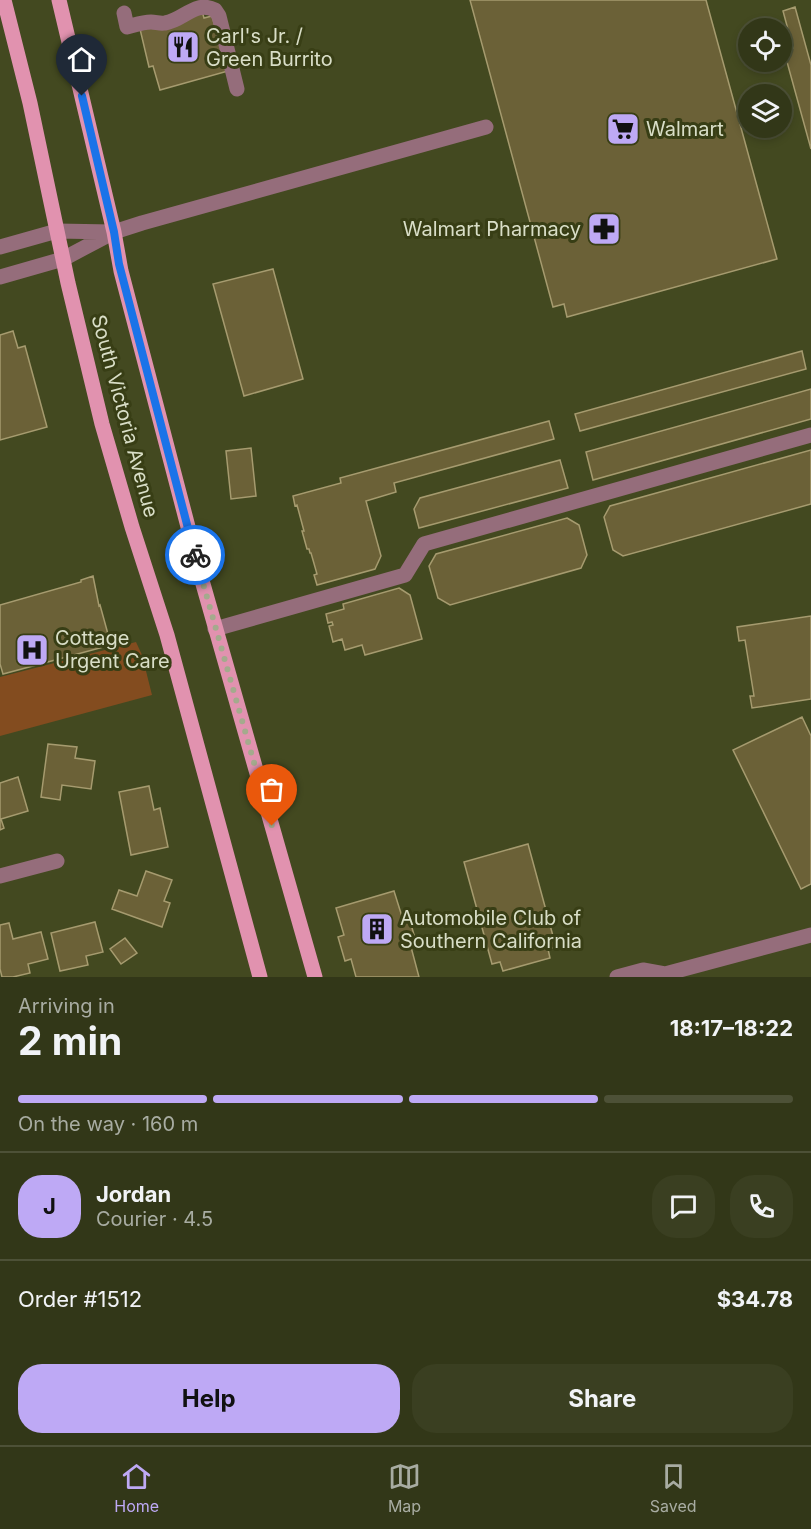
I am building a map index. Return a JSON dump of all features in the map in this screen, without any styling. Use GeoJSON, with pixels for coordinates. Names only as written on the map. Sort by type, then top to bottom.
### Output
{"type":"FeatureCollection","features":[{"type":"Feature","properties":{"kind":"main road","name":"South Victoria Avenue"},"geometry":{"type":"LineString","coordinates":[[4,0],[30,103],[63,259],[102,424],[167,635],[260,977]]}},
{"type":"Feature","properties":{"kind":"main road","name":"South Victoria Avenue"},"geometry":{"type":"LineString","coordinates":[[59,0],[114,232],[119,264],[165,443],[215,629],[315,977]]}},
{"type":"Feature","properties":{"kind":"street"},"geometry":{"type":"LineString","coordinates":[[125,20],[163,23],[176,20],[195,8],[210,7],[215,10],[219,16],[237,89]]}},
{"type":"Feature","properties":{"kind":"street"},"geometry":{"type":"LineString","coordinates":[[0,277],[63,259],[114,232],[148,221],[486,127]]}},
{"type":"Feature","properties":{"kind":"street"},"geometry":{"type":"LineString","coordinates":[[0,247],[57,231],[114,232]]}},
{"type":"Feature","properties":{"kind":"street"},"geometry":{"type":"LineString","coordinates":[[215,629],[405,575],[424,544],[811,435]]}},
{"type":"Feature","properties":{"kind":"street"},"geometry":{"type":"LineString","coordinates":[[0,876],[57,861]]}},
{"type":"Feature","properties":{"kind":"street"},"geometry":{"type":"LineString","coordinates":[[617,977],[643,970],[664,975],[811,935]]}},
{"type":"Feature","properties":{"kind":"shaded area"},"geometry":{"type":"Polygon","coordinates":[[[136,642],[142,655],[152,695],[0,736],[0,677],[136,642]]]}},
{"type":"Feature","properties":{"kind":"building","name":"Walmart"},"geometry":{"type":"Polygon","coordinates":[[[470,0],[706,0],[738,117],[738,138],[744,138],[777,259],[567,317],[564,304],[553,307],[470,0]]]}},
{"type":"Feature","properties":{"kind":"building"},"geometry":{"type":"Polygon","coordinates":[[[795,7],[811,65],[811,149],[790,72],[792,72],[793,48],[792,18],[785,18],[783,11],[795,7]]]}},
{"type":"Feature","properties":{"kind":"building","name":"Carl's Jr. / Green Burrito"},"geometry":{"type":"Polygon","coordinates":[[[202,11],[204,18],[212,16],[228,71],[160,90],[153,66],[149,67],[140,29],[202,11]]]}},
{"type":"Feature","properties":{"kind":"building"},"geometry":{"type":"Polygon","coordinates":[[[273,269],[303,379],[244,396],[213,284],[273,269]]]}},
{"type":"Feature","properties":{"kind":"building"},"geometry":{"type":"Polygon","coordinates":[[[13,331],[18,348],[25,346],[47,427],[0,440],[0,335],[13,331]]]}},
{"type":"Feature","properties":{"kind":"building"},"geometry":{"type":"Polygon","coordinates":[[[802,351],[806,369],[580,431],[575,414],[802,351]]]}},
{"type":"Feature","properties":{"kind":"building"},"geometry":{"type":"Polygon","coordinates":[[[811,389],[811,419],[593,480],[586,452],[811,389]]]}},
{"type":"Feature","properties":{"kind":"building"},"geometry":{"type":"Polygon","coordinates":[[[549,421],[554,439],[394,483],[396,492],[366,501],[381,556],[375,569],[317,585],[314,575],[317,574],[311,553],[307,549],[293,496],[341,483],[340,478],[549,421]]]}},
{"type":"Feature","properties":{"kind":"building"},"geometry":{"type":"Polygon","coordinates":[[[251,448],[256,496],[231,499],[226,451],[251,448]]]}},
{"type":"Feature","properties":{"kind":"building"},"geometry":{"type":"Polygon","coordinates":[[[811,450],[811,504],[623,556],[613,550],[604,517],[610,506],[811,450]]]}},
{"type":"Feature","properties":{"kind":"building"},"geometry":{"type":"Polygon","coordinates":[[[560,460],[568,488],[419,528],[414,509],[420,498],[560,460]]]}},
{"type":"Feature","properties":{"kind":"building"},"geometry":{"type":"Polygon","coordinates":[[[567,518],[579,525],[587,555],[581,568],[450,605],[438,598],[429,566],[436,554],[567,518]]]}},
{"type":"Feature","properties":{"kind":"building"},"geometry":{"type":"Polygon","coordinates":[[[93,576],[111,645],[3,674],[0,664],[0,605],[81,582],[93,576]]]}},
{"type":"Feature","properties":{"kind":"building"},"geometry":{"type":"Polygon","coordinates":[[[399,588],[410,595],[422,639],[365,655],[362,645],[345,650],[342,639],[333,642],[329,626],[333,625],[332,622],[328,623],[326,614],[344,609],[343,604],[399,588]]]}},
{"type":"Feature","properties":{"kind":"building"},"geometry":{"type":"Polygon","coordinates":[[[811,616],[811,699],[752,708],[750,696],[754,696],[745,640],[739,641],[737,627],[811,616]]]}},
{"type":"Feature","properties":{"kind":"building"},"geometry":{"type":"Polygon","coordinates":[[[802,717],[811,736],[811,884],[801,889],[733,750],[802,717]]]}},
{"type":"Feature","properties":{"kind":"building"},"geometry":{"type":"Polygon","coordinates":[[[48,744],[77,747],[75,758],[95,761],[91,789],[62,785],[60,800],[41,797],[48,744]]]}},
{"type":"Feature","properties":{"kind":"building"},"geometry":{"type":"Polygon","coordinates":[[[18,777],[28,811],[1,819],[4,828],[0,830],[0,783],[18,777]]]}},
{"type":"Feature","properties":{"kind":"building"},"geometry":{"type":"Polygon","coordinates":[[[149,786],[154,810],[160,808],[168,847],[131,855],[119,792],[149,786]]]}},
{"type":"Feature","properties":{"kind":"building"},"geometry":{"type":"Polygon","coordinates":[[[528,844],[556,947],[548,949],[550,958],[503,971],[500,962],[492,964],[464,862],[528,844]]]}},
{"type":"Feature","properties":{"kind":"building"},"geometry":{"type":"Polygon","coordinates":[[[146,871],[172,880],[164,901],[170,903],[162,927],[112,909],[119,890],[137,896],[146,871]]]}},
{"type":"Feature","properties":{"kind":"building","name":"Automobile Club of Southern California"},"geometry":{"type":"Polygon","coordinates":[[[394,891],[404,923],[410,921],[417,945],[411,947],[419,977],[356,977],[351,959],[345,961],[338,937],[344,935],[336,908],[394,891]]]}},
{"type":"Feature","properties":{"kind":"building"},"geometry":{"type":"Polygon","coordinates":[[[95,922],[103,952],[86,956],[88,965],[60,971],[51,933],[95,922]]]}},
{"type":"Feature","properties":{"kind":"building"},"geometry":{"type":"Polygon","coordinates":[[[9,923],[13,939],[41,932],[48,959],[28,964],[30,973],[2,977],[0,925],[9,923]]]}},
{"type":"Feature","properties":{"kind":"building"},"geometry":{"type":"Polygon","coordinates":[[[125,938],[137,953],[121,964],[110,949],[125,938]]]}},
{"type":"Feature","properties":{"kind":"way so far"},"geometry":{"type":"LineString","coordinates":[[195,555],[272,826]]}},
{"type":"Feature","properties":{"kind":"place","name":"Carl's Jr. / Green Burrito"},"geometry":{"type":"Point","coordinates":[183,47]}},
{"type":"Feature","properties":{"kind":"place","name":"Walmart"},"geometry":{"type":"Point","coordinates":[623,129]}},
{"type":"Feature","properties":{"kind":"place","name":"Walmart Pharmacy"},"geometry":{"type":"Point","coordinates":[604,229]}},
{"type":"Feature","properties":{"kind":"place","name":"Cottage Urgent Care"},"geometry":{"type":"Point","coordinates":[32,650]}},
{"type":"Feature","properties":{"kind":"place","name":"Automobile Club of Southern California"},"geometry":{"type":"Point","coordinates":[377,929]}},
{"type":"Feature","properties":{"kind":"route"},"geometry":{"type":"LineString","coordinates":[[82,96],[114,232],[119,264],[195,555]]}}]}
